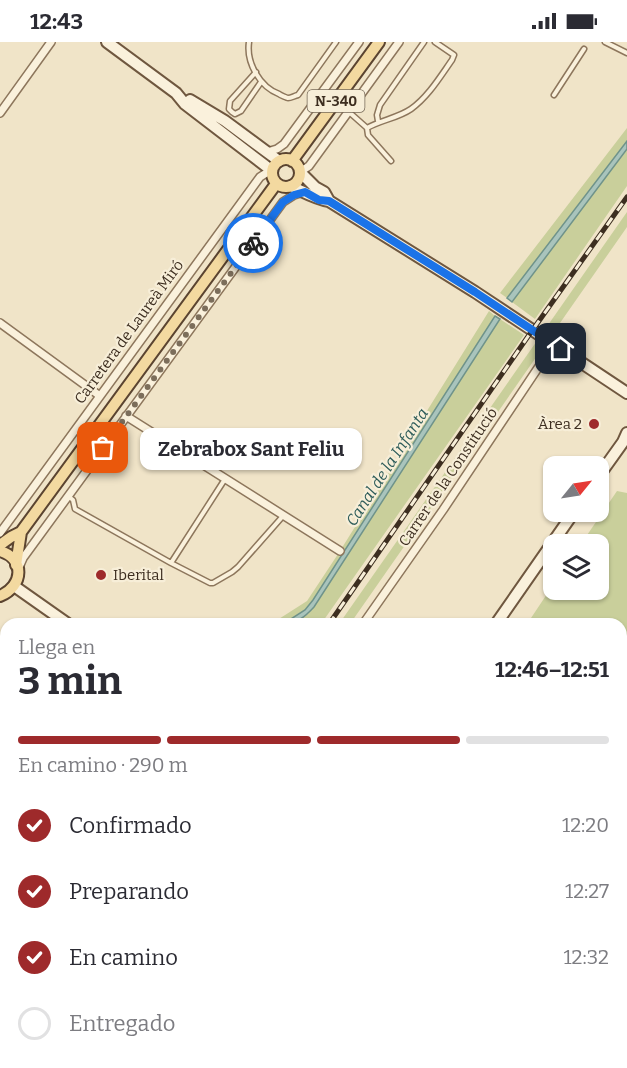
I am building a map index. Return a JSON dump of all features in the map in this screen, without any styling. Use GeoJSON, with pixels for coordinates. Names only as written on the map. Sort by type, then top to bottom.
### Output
{"type":"FeatureCollection","features":[{"type":"Feature","properties":{"kind":"main road","name":"N-340"},"geometry":{"type":"LineString","coordinates":[[292,161],[379,42]]}},
{"type":"Feature","properties":{"kind":"main road"},"geometry":{"type":"LineString","coordinates":[[284,159],[292,161],[305,169],[297,182],[284,188],[272,179],[275,165],[284,159]]}},
{"type":"Feature","properties":{"kind":"main road","name":"Carretera de Laureà Miró"},"geometry":{"type":"LineString","coordinates":[[0,545],[21,532],[276,184]]}},
{"type":"Feature","properties":{"kind":"main road","name":"Carretera de Laureà Miró"},"geometry":{"type":"LineString","coordinates":[[14,586],[17,581],[21,532]]}},
{"type":"Feature","properties":{"kind":"main road"},"geometry":{"type":"LineString","coordinates":[[0,551],[11,557],[17,568]]}},
{"type":"Feature","properties":{"kind":"main road"},"geometry":{"type":"LineString","coordinates":[[1,596],[14,586]]}},
{"type":"Feature","properties":{"kind":"street"},"geometry":{"type":"LineString","coordinates":[[0,113],[51,42]]}},
{"type":"Feature","properties":{"kind":"street"},"geometry":{"type":"LineString","coordinates":[[107,42],[176,93],[225,121],[263,156]]}},
{"type":"Feature","properties":{"kind":"street"},"geometry":{"type":"LineString","coordinates":[[263,156],[284,144],[359,42]]}},
{"type":"Feature","properties":{"kind":"street"},"geometry":{"type":"LineString","coordinates":[[308,187],[305,169],[399,42]]}},
{"type":"Feature","properties":{"kind":"street"},"geometry":{"type":"LineString","coordinates":[[176,93],[185,104],[275,165]]}},
{"type":"Feature","properties":{"kind":"street"},"geometry":{"type":"LineString","coordinates":[[260,177],[263,156]]}},
{"type":"Feature","properties":{"kind":"street","name":"Carretera de Laureà Miró"},"geometry":{"type":"LineString","coordinates":[[0,533],[260,177],[275,165]]}},
{"type":"Feature","properties":{"kind":"street"},"geometry":{"type":"LineString","coordinates":[[291,186],[308,187],[324,192],[329,201],[475,292],[627,393]]}},
{"type":"Feature","properties":{"kind":"street"},"geometry":{"type":"LineString","coordinates":[[17,568],[283,202],[308,187]]}},
{"type":"Feature","properties":{"kind":"street"},"geometry":{"type":"LineString","coordinates":[[248,221],[252,243]]}},
{"type":"Feature","properties":{"kind":"street"},"geometry":{"type":"LineString","coordinates":[[0,323],[100,396]]}},
{"type":"Feature","properties":{"kind":"street","name":"Carrer de la Constitució"},"geometry":{"type":"LineString","coordinates":[[367,618],[554,344]]}},
{"type":"Feature","properties":{"kind":"street"},"geometry":{"type":"LineString","coordinates":[[126,416],[340,551]]}},
{"type":"Feature","properties":{"kind":"street"},"geometry":{"type":"LineString","coordinates":[[609,462],[626,438]]}},
{"type":"Feature","properties":{"kind":"street"},"geometry":{"type":"LineString","coordinates":[[500,618],[567,522]]}},
{"type":"Feature","properties":{"kind":"street"},"geometry":{"type":"LineString","coordinates":[[14,586],[59,618]]}},
{"type":"Feature","properties":{"kind":"lane"},"geometry":{"type":"LineString","coordinates":[[249,42],[248,49],[261,82],[287,98],[298,95],[336,42]]}},
{"type":"Feature","properties":{"kind":"lane"},"geometry":{"type":"LineString","coordinates":[[378,122],[377,115],[380,105],[424,42]]}},
{"type":"Feature","properties":{"kind":"lane"},"geometry":{"type":"LineString","coordinates":[[367,128],[412,109],[426,96],[454,55],[435,42]]}},
{"type":"Feature","properties":{"kind":"lane"},"geometry":{"type":"LineString","coordinates":[[605,42],[627,53]]}},
{"type":"Feature","properties":{"kind":"lane"},"geometry":{"type":"LineString","coordinates":[[554,95],[584,49]]}},
{"type":"Feature","properties":{"kind":"lane"},"geometry":{"type":"LineString","coordinates":[[256,72],[230,101],[229,109],[236,114],[241,111],[261,82]]}},
{"type":"Feature","properties":{"kind":"lane"},"geometry":{"type":"LineString","coordinates":[[349,111],[367,128],[368,135],[391,161]]}},
{"type":"Feature","properties":{"kind":"lane"},"geometry":{"type":"LineString","coordinates":[[225,121],[232,112]]}},
{"type":"Feature","properties":{"kind":"lane"},"geometry":{"type":"LineString","coordinates":[[171,563],[225,478]]}},
{"type":"Feature","properties":{"kind":"lane"},"geometry":{"type":"LineString","coordinates":[[68,496],[73,500],[75,509],[210,583],[238,567],[283,516]]}},
{"type":"Feature","properties":{"kind":"green space"},"geometry":{"type":"Polygon","coordinates":[[[627,128],[627,141],[507,298],[500,293],[627,128]]]}},
{"type":"Feature","properties":{"kind":"green space"},"geometry":{"type":"Polygon","coordinates":[[[627,149],[627,186],[535,319],[512,302],[627,149]]]}},
{"type":"Feature","properties":{"kind":"green space"},"geometry":{"type":"Polygon","coordinates":[[[627,212],[627,227],[354,618],[343,618],[627,212]]]}},
{"type":"Feature","properties":{"kind":"green space"},"geometry":{"type":"Polygon","coordinates":[[[489,311],[495,316],[313,600],[305,610],[292,618],[280,618],[307,601],[489,311]]]}},
{"type":"Feature","properties":{"kind":"green space"},"geometry":{"type":"Polygon","coordinates":[[[500,319],[524,335],[325,618],[302,618],[314,607],[500,319]]]}},
{"type":"Feature","properties":{"kind":"green space"},"geometry":{"type":"Polygon","coordinates":[[[617,491],[627,493],[627,618],[531,618],[543,600],[609,600],[609,534],[588,534],[596,522],[609,522],[609,503],[617,491]]]}},
{"type":"Feature","properties":{"kind":"water"},"geometry":{"type":"Polygon","coordinates":[[[627,141],[627,149],[512,302],[507,298],[627,141]]]}},
{"type":"Feature","properties":{"kind":"water"},"geometry":{"type":"Polygon","coordinates":[[[495,316],[500,319],[314,607],[301,618],[292,618],[305,610],[495,316]]]}},
{"type":"Feature","properties":{"kind":"railway"},"geometry":{"type":"LineString","coordinates":[[333,618],[627,197]]}},
{"type":"Feature","properties":{"kind":"way so far"},"geometry":{"type":"LineString","coordinates":[[103,448],[253,243]]}},
{"type":"Feature","properties":{"kind":"place","name":"Àrea 2"},"geometry":{"type":"Point","coordinates":[594,424]}},
{"type":"Feature","properties":{"kind":"place","name":"Zebrabox Sant Feliu"},"geometry":{"type":"Point","coordinates":[103,448]}},
{"type":"Feature","properties":{"kind":"place","name":"Iberital"},"geometry":{"type":"Point","coordinates":[101,575]}},
{"type":"Feature","properties":{"kind":"route"},"geometry":{"type":"LineString","coordinates":[[253,243],[283,202],[294,195],[305,192],[319,200],[329,201],[475,292],[561,349]]}},
{"type":"Feature","properties":{"kind":"water label","name":"Canal de la Infanta"},"geometry":{"type":"Point","coordinates":[387,467]}}]}
